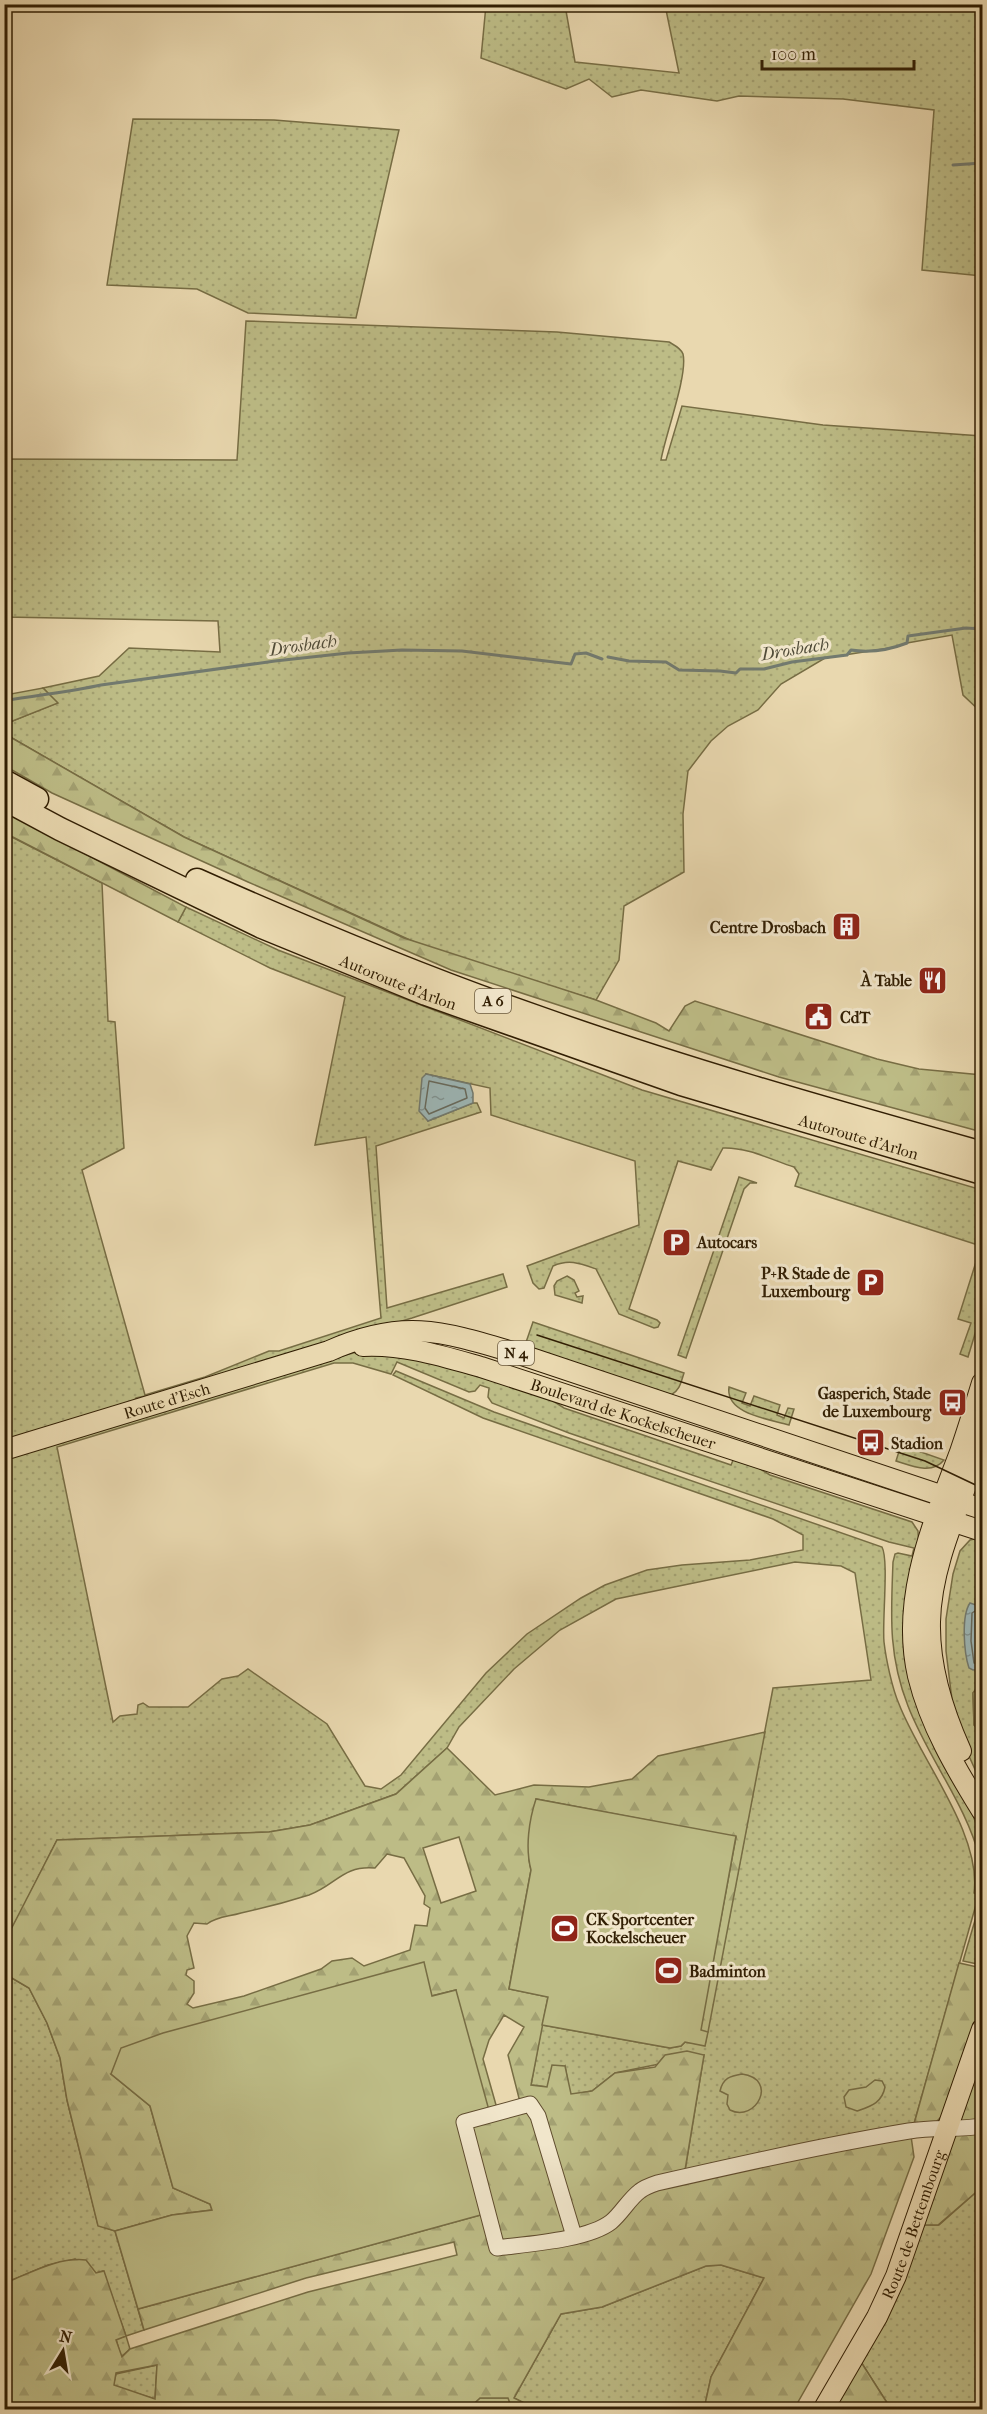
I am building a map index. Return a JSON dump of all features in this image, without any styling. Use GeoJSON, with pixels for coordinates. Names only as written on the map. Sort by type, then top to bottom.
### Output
{"type":"FeatureCollection","features":[{"type":"Feature","properties":{"kind":"highway","name":"Autoroute d'Arlon"},"geometry":{"type":"LineString","coordinates":[[4,781],[194,878],[292,922],[448,985],[698,1070],[982,1153]]}},
{"type":"Feature","properties":{"kind":"highway","name":"Autoroute d'Arlon"},"geometry":{"type":"LineString","coordinates":[[4,799],[60,829],[262,927],[426,994],[532,1034],[681,1084],[982,1173]]}},
{"type":"Feature","properties":{"kind":"main road","name":"Boulevard de Kockelscheuer"},"geometry":{"type":"LineString","coordinates":[[329,1351],[354,1340],[394,1330],[415,1329],[459,1336],[982,1509]]}},
{"type":"Feature","properties":{"kind":"main road","name":"Boulevard de Kockelscheuer"},"geometry":{"type":"LineString","coordinates":[[329,1351],[384,1345],[444,1356],[982,1531]]}},
{"type":"Feature","properties":{"kind":"main road","name":"Route d'Esch"},"geometry":{"type":"LineString","coordinates":[[4,1450],[329,1351]]}},
{"type":"Feature","properties":{"kind":"main road"},"geometry":{"type":"LineString","coordinates":[[982,1383],[960,1452],[935,1516],[922,1558],[914,1599],[914,1636],[918,1675],[925,1701],[945,1747],[982,1811]]}},
{"type":"Feature","properties":{"kind":"main road"},"geometry":{"type":"LineString","coordinates":[[982,1442],[937,1574],[930,1620],[930,1638],[935,1679],[982,1811]]}},
{"type":"Feature","properties":{"kind":"main road","name":"Route de Bettembourg"},"geometry":{"type":"LineString","coordinates":[[822,2409],[877,2317],[896,2276],[982,2029]]}},
{"type":"Feature","properties":{"kind":"street"},"geometry":{"type":"LineString","coordinates":[[574,2236],[538,2116],[530,2103],[464,2122],[497,2248],[574,2236],[597,2231],[611,2222],[640,2191],[657,2183],[790,2153],[912,2131],[947,2127],[968,2129],[982,2126]]}},
{"type":"Feature","properties":{"kind":"green space"},"geometry":{"type":"Polygon","coordinates":[[[486,5],[565,5],[575,62],[679,73],[665,5],[982,5],[982,276],[922,270],[934,110],[843,99],[739,96],[717,101],[641,90],[612,97],[589,79],[566,89],[481,58],[486,5]]]}},
{"type":"Feature","properties":{"kind":"green space"},"geometry":{"type":"Polygon","coordinates":[[[133,119],[274,120],[399,130],[356,318],[248,313],[197,289],[107,285],[133,119]]]}},
{"type":"Feature","properties":{"kind":"green space"},"geometry":{"type":"Polygon","coordinates":[[[246,321],[557,332],[669,342],[682,352],[684,364],[661,460],[666,460],[682,406],[823,425],[982,436],[982,713],[963,695],[952,635],[896,647],[825,658],[781,684],[758,710],[728,726],[711,741],[688,771],[683,814],[684,872],[624,906],[619,960],[596,1000],[434,951],[184,837],[5,734],[5,724],[57,703],[43,688],[99,676],[129,648],[220,652],[218,621],[5,617],[5,459],[237,460],[246,321]]]}},
{"type":"Feature","properties":{"kind":"green space"},"geometry":{"type":"Polygon","coordinates":[[[43,688],[58,703],[5,724],[5,695],[43,688]]]}},
{"type":"Feature","properties":{"kind":"green space"},"geometry":{"type":"Polygon","coordinates":[[[5,734],[184,837],[404,938],[596,1000],[656,1023],[669,1031],[685,1006],[695,1001],[877,1059],[919,1069],[982,1075],[982,1132],[779,1077],[451,970],[248,882],[52,793],[5,766],[5,734]]]}},
{"type":"Feature","properties":{"kind":"green space"},"geometry":{"type":"Polygon","coordinates":[[[4,811],[186,907],[178,922],[5,833],[4,811]]]}},
{"type":"Feature","properties":{"kind":"green space"},"geometry":{"type":"Polygon","coordinates":[[[4,833],[102,883],[108,1021],[115,1022],[124,1148],[82,1170],[145,1395],[205,1377],[269,1351],[279,1351],[381,1318],[366,1137],[315,1145],[345,997],[270,968],[178,922],[186,907],[278,950],[642,1090],[982,1190],[982,1311],[968,1357],[960,1354],[971,1323],[958,1319],[981,1246],[795,1186],[799,1174],[794,1167],[759,1154],[732,1148],[723,1148],[711,1170],[678,1161],[629,1309],[657,1320],[660,1323],[658,1327],[654,1328],[619,1314],[596,1269],[584,1265],[569,1262],[553,1266],[544,1288],[539,1289],[533,1283],[527,1266],[639,1225],[635,1161],[491,1115],[490,1088],[426,1074],[428,1121],[473,1103],[477,1103],[481,1112],[376,1146],[387,1308],[503,1274],[507,1287],[147,1398],[145,1396],[136,1398],[134,1401],[5,1441],[4,833]]]}},
{"type":"Feature","properties":{"kind":"green space"},"geometry":{"type":"Polygon","coordinates":[[[739,1177],[757,1183],[750,1183],[744,1189],[686,1358],[678,1355],[739,1177]]]}},
{"type":"Feature","properties":{"kind":"green space"},"geometry":{"type":"Polygon","coordinates":[[[567,1276],[574,1280],[579,1291],[575,1293],[577,1297],[583,1296],[582,1303],[555,1295],[554,1286],[557,1281],[567,1276]]]}},
{"type":"Feature","properties":{"kind":"green space"},"geometry":{"type":"Polygon","coordinates":[[[533,1322],[684,1373],[680,1386],[671,1395],[523,1351],[533,1322]]]}},
{"type":"Feature","properties":{"kind":"green space"},"geometry":{"type":"Polygon","coordinates":[[[368,1349],[388,1350],[547,1397],[564,1408],[731,1465],[734,1458],[752,1464],[770,1475],[912,1522],[918,1531],[919,1552],[973,1815],[982,1842],[982,1872],[981,1862],[966,1819],[916,1725],[897,1669],[892,1635],[893,1562],[895,1554],[898,1553],[912,1556],[914,1548],[889,1542],[569,1433],[492,1403],[488,1397],[489,1388],[480,1385],[475,1391],[469,1392],[397,1362],[391,1374],[353,1363],[334,1363],[57,1447],[113,1722],[120,1716],[137,1714],[138,1705],[143,1703],[149,1707],[188,1707],[222,1679],[238,1676],[248,1669],[327,1724],[365,1786],[381,1789],[401,1775],[486,1673],[527,1634],[581,1598],[605,1585],[647,1570],[750,1560],[803,1550],[803,1535],[773,1519],[483,1418],[393,1375],[396,1371],[494,1412],[882,1547],[885,1564],[884,1642],[896,1697],[959,1822],[969,1846],[974,1870],[974,1893],[979,1894],[912,2131],[684,2177],[704,2055],[615,2073],[592,2091],[570,2095],[565,2066],[548,2087],[531,2085],[542,2025],[670,2048],[681,2046],[685,2042],[705,2045],[773,1688],[871,1680],[855,1573],[841,1566],[795,1562],[616,1599],[560,1630],[514,1669],[459,1727],[447,1748],[396,1794],[310,1825],[269,1832],[57,1840],[5,1943],[5,1459],[368,1349]]]}},
{"type":"Feature","properties":{"kind":"green space"},"geometry":{"type":"Polygon","coordinates":[[[729,1387],[746,1393],[742,1403],[750,1406],[754,1396],[780,1405],[777,1415],[784,1418],[788,1408],[794,1409],[789,1425],[750,1414],[741,1409],[730,1396],[729,1387]]]}},
{"type":"Feature","properties":{"kind":"green space"},"geometry":{"type":"Polygon","coordinates":[[[901,1445],[944,1460],[939,1465],[928,1468],[915,1467],[896,1461],[901,1445]]]}},
{"type":"Feature","properties":{"kind":"green space"},"geometry":{"type":"Polygon","coordinates":[[[982,1537],[982,1607],[978,1671],[982,1669],[982,1681],[973,1693],[974,1725],[982,1733],[982,1785],[960,1736],[953,1708],[946,1651],[946,1619],[953,1574],[960,1551],[970,1540],[982,1537]]]}},
{"type":"Feature","properties":{"kind":"green space"},"geometry":{"type":"Polygon","coordinates":[[[982,1681],[982,1733],[974,1725],[973,1693],[982,1681]]]}},
{"type":"Feature","properties":{"kind":"green space"},"geometry":{"type":"Polygon","coordinates":[[[765,1732],[708,2032],[700,2031],[736,1837],[536,1799],[529,1860],[531,1870],[509,1989],[548,1997],[531,2085],[547,2087],[552,2065],[565,2066],[571,2094],[592,2091],[615,2073],[655,2067],[665,2055],[687,2051],[704,2055],[684,2176],[912,2131],[959,1963],[982,1968],[982,2009],[944,2114],[935,2123],[911,2136],[914,2157],[871,2274],[794,2409],[704,2409],[711,2377],[764,2278],[721,2265],[706,2266],[602,2307],[561,2314],[514,2398],[536,2409],[512,2409],[508,2398],[480,2398],[467,2410],[5,2409],[5,2283],[38,2269],[67,2261],[86,2260],[96,2273],[104,2271],[126,2336],[116,2340],[122,2357],[130,2349],[308,2292],[457,2255],[454,2242],[306,2278],[144,2330],[138,2309],[488,2213],[464,2122],[456,1990],[111,2074],[150,2106],[173,2188],[210,2204],[212,2210],[172,2215],[115,2231],[98,2226],[67,2100],[60,2058],[47,2023],[29,1988],[5,1974],[4,1943],[57,1840],[269,1832],[310,1825],[396,1794],[447,1748],[495,1795],[534,1785],[589,1787],[632,1779],[658,1756],[765,1732]],[[459,1837],[423,1848],[441,1903],[476,1891],[459,1837]],[[387,1854],[375,1868],[364,1868],[347,1873],[318,1891],[301,1898],[219,1918],[207,1924],[194,1923],[187,1936],[194,1968],[187,1970],[186,1975],[194,1981],[194,1993],[187,2004],[193,2008],[244,1996],[321,1969],[332,1961],[352,1958],[364,1966],[410,1950],[415,1925],[427,1926],[430,1908],[424,1904],[425,1896],[404,1858],[387,1854]],[[504,2015],[489,2040],[483,2059],[498,2112],[521,2106],[508,2055],[524,2027],[504,2015]],[[157,2365],[116,2373],[114,2385],[155,2399],[157,2365]]]}},
{"type":"Feature","properties":{"kind":"green space"},"geometry":{"type":"Polygon","coordinates":[[[536,1799],[736,1836],[701,2030],[708,2032],[705,2046],[685,2042],[681,2046],[670,2048],[542,2025],[548,1997],[509,1989],[531,1870],[528,1853],[529,1834],[536,1799]]]}},
{"type":"Feature","properties":{"kind":"green space"},"geometry":{"type":"Polygon","coordinates":[[[982,1900],[982,1965],[963,1961],[982,1900]]]}},
{"type":"Feature","properties":{"kind":"green space"},"geometry":{"type":"Polygon","coordinates":[[[424,1962],[432,1996],[456,1990],[490,2114],[464,2122],[488,2213],[138,2309],[115,2231],[172,2215],[212,2210],[210,2204],[173,2188],[150,2106],[111,2074],[121,2048],[163,2033],[424,1962]]]}},
{"type":"Feature","properties":{"kind":"green space"},"geometry":{"type":"Polygon","coordinates":[[[5,1974],[29,1988],[47,2023],[60,2058],[67,2100],[98,2225],[115,2231],[144,2330],[126,2336],[103,2271],[96,2273],[75,2259],[48,2265],[5,2283],[5,1974]]]}},
{"type":"Feature","properties":{"kind":"green space"},"geometry":{"type":"Polygon","coordinates":[[[982,2056],[982,2187],[938,2225],[923,2225],[982,2056]]]}},
{"type":"Feature","properties":{"kind":"green space"},"geometry":{"type":"Polygon","coordinates":[[[742,2074],[753,2078],[759,2084],[761,2091],[760,2099],[755,2106],[748,2111],[739,2112],[730,2110],[727,2104],[728,2095],[720,2091],[728,2078],[742,2074]]]}},
{"type":"Feature","properties":{"kind":"green space"},"geometry":{"type":"Polygon","coordinates":[[[875,2080],[882,2081],[885,2087],[879,2100],[857,2111],[846,2107],[844,2097],[849,2090],[866,2087],[875,2080]]]}},
{"type":"Feature","properties":{"kind":"green space"},"geometry":{"type":"Polygon","coordinates":[[[982,2187],[982,2409],[891,2409],[861,2362],[923,2225],[939,2225],[982,2187]]]}},
{"type":"Feature","properties":{"kind":"green space"},"geometry":{"type":"Polygon","coordinates":[[[721,2265],[764,2278],[711,2377],[704,2409],[619,2409],[614,2405],[582,2409],[536,2409],[514,2398],[561,2314],[602,2307],[706,2266],[721,2265]]]}},
{"type":"Feature","properties":{"kind":"green space"},"geometry":{"type":"Polygon","coordinates":[[[126,2336],[130,2349],[121,2357],[116,2339],[126,2336]]]}},
{"type":"Feature","properties":{"kind":"green space"},"geometry":{"type":"Polygon","coordinates":[[[861,2362],[891,2409],[833,2410],[861,2362]]]}},
{"type":"Feature","properties":{"kind":"green space"},"geometry":{"type":"Polygon","coordinates":[[[157,2365],[155,2399],[113,2386],[116,2374],[157,2365]]]}},
{"type":"Feature","properties":{"kind":"green space"},"geometry":{"type":"Polygon","coordinates":[[[480,2398],[509,2398],[512,2409],[467,2410],[480,2398]]]}},
{"type":"Feature","properties":{"kind":"water"},"geometry":{"type":"Polygon","coordinates":[[[426,1074],[470,1084],[473,1103],[428,1121],[419,1111],[422,1078],[426,1074]]]}},
{"type":"Feature","properties":{"kind":"water"},"geometry":{"type":"Polygon","coordinates":[[[970,1603],[982,1607],[982,1669],[969,1668],[967,1661],[964,1625],[970,1603]]]}},
{"type":"Feature","properties":{"kind":"waterway"},"geometry":{"type":"LineString","coordinates":[[953,165],[982,163]]}},
{"type":"Feature","properties":{"kind":"waterway","name":"Drosbach"},"geometry":{"type":"LineString","coordinates":[[608,657],[629,661],[666,662],[679,670],[736,673],[740,669],[764,669],[792,662],[847,655],[851,650],[886,649],[907,643],[908,636],[966,628],[982,629]]}},
{"type":"Feature","properties":{"kind":"waterway","name":"Drosbach"},"geometry":{"type":"LineString","coordinates":[[4,701],[101,685],[348,653],[402,650],[462,651],[571,664],[575,654],[586,653],[602,659]]}},
{"type":"Feature","properties":{"kind":"tram line"},"geometry":{"type":"LineString","coordinates":[[537,1335],[925,1461],[982,1488]]}},
{"type":"Feature","properties":{"kind":"place","name":"Centre Drosbach"},"geometry":{"type":"Point","coordinates":[847,927]}},
{"type":"Feature","properties":{"kind":"place","name":"À Table"},"geometry":{"type":"Point","coordinates":[933,980]}},
{"type":"Feature","properties":{"kind":"place","name":"CdT"},"geometry":{"type":"Point","coordinates":[819,1017]}},
{"type":"Feature","properties":{"kind":"place","name":"Autocars"},"geometry":{"type":"Point","coordinates":[676,1242]}},
{"type":"Feature","properties":{"kind":"place","name":"P+R Stade de Luxembourg"},"geometry":{"type":"Point","coordinates":[871,1282]}},
{"type":"Feature","properties":{"kind":"place","name":"Gasperich, Stade de Luxembourg"},"geometry":{"type":"Point","coordinates":[952,1402]}},
{"type":"Feature","properties":{"kind":"place","name":"Stadion"},"geometry":{"type":"Point","coordinates":[870,1443]}},
{"type":"Feature","properties":{"kind":"place","name":"CK Sportcenter Kockelscheuer"},"geometry":{"type":"Point","coordinates":[565,1928]}},
{"type":"Feature","properties":{"kind":"place","name":"Badminton"},"geometry":{"type":"Point","coordinates":[668,1971]}}]}
